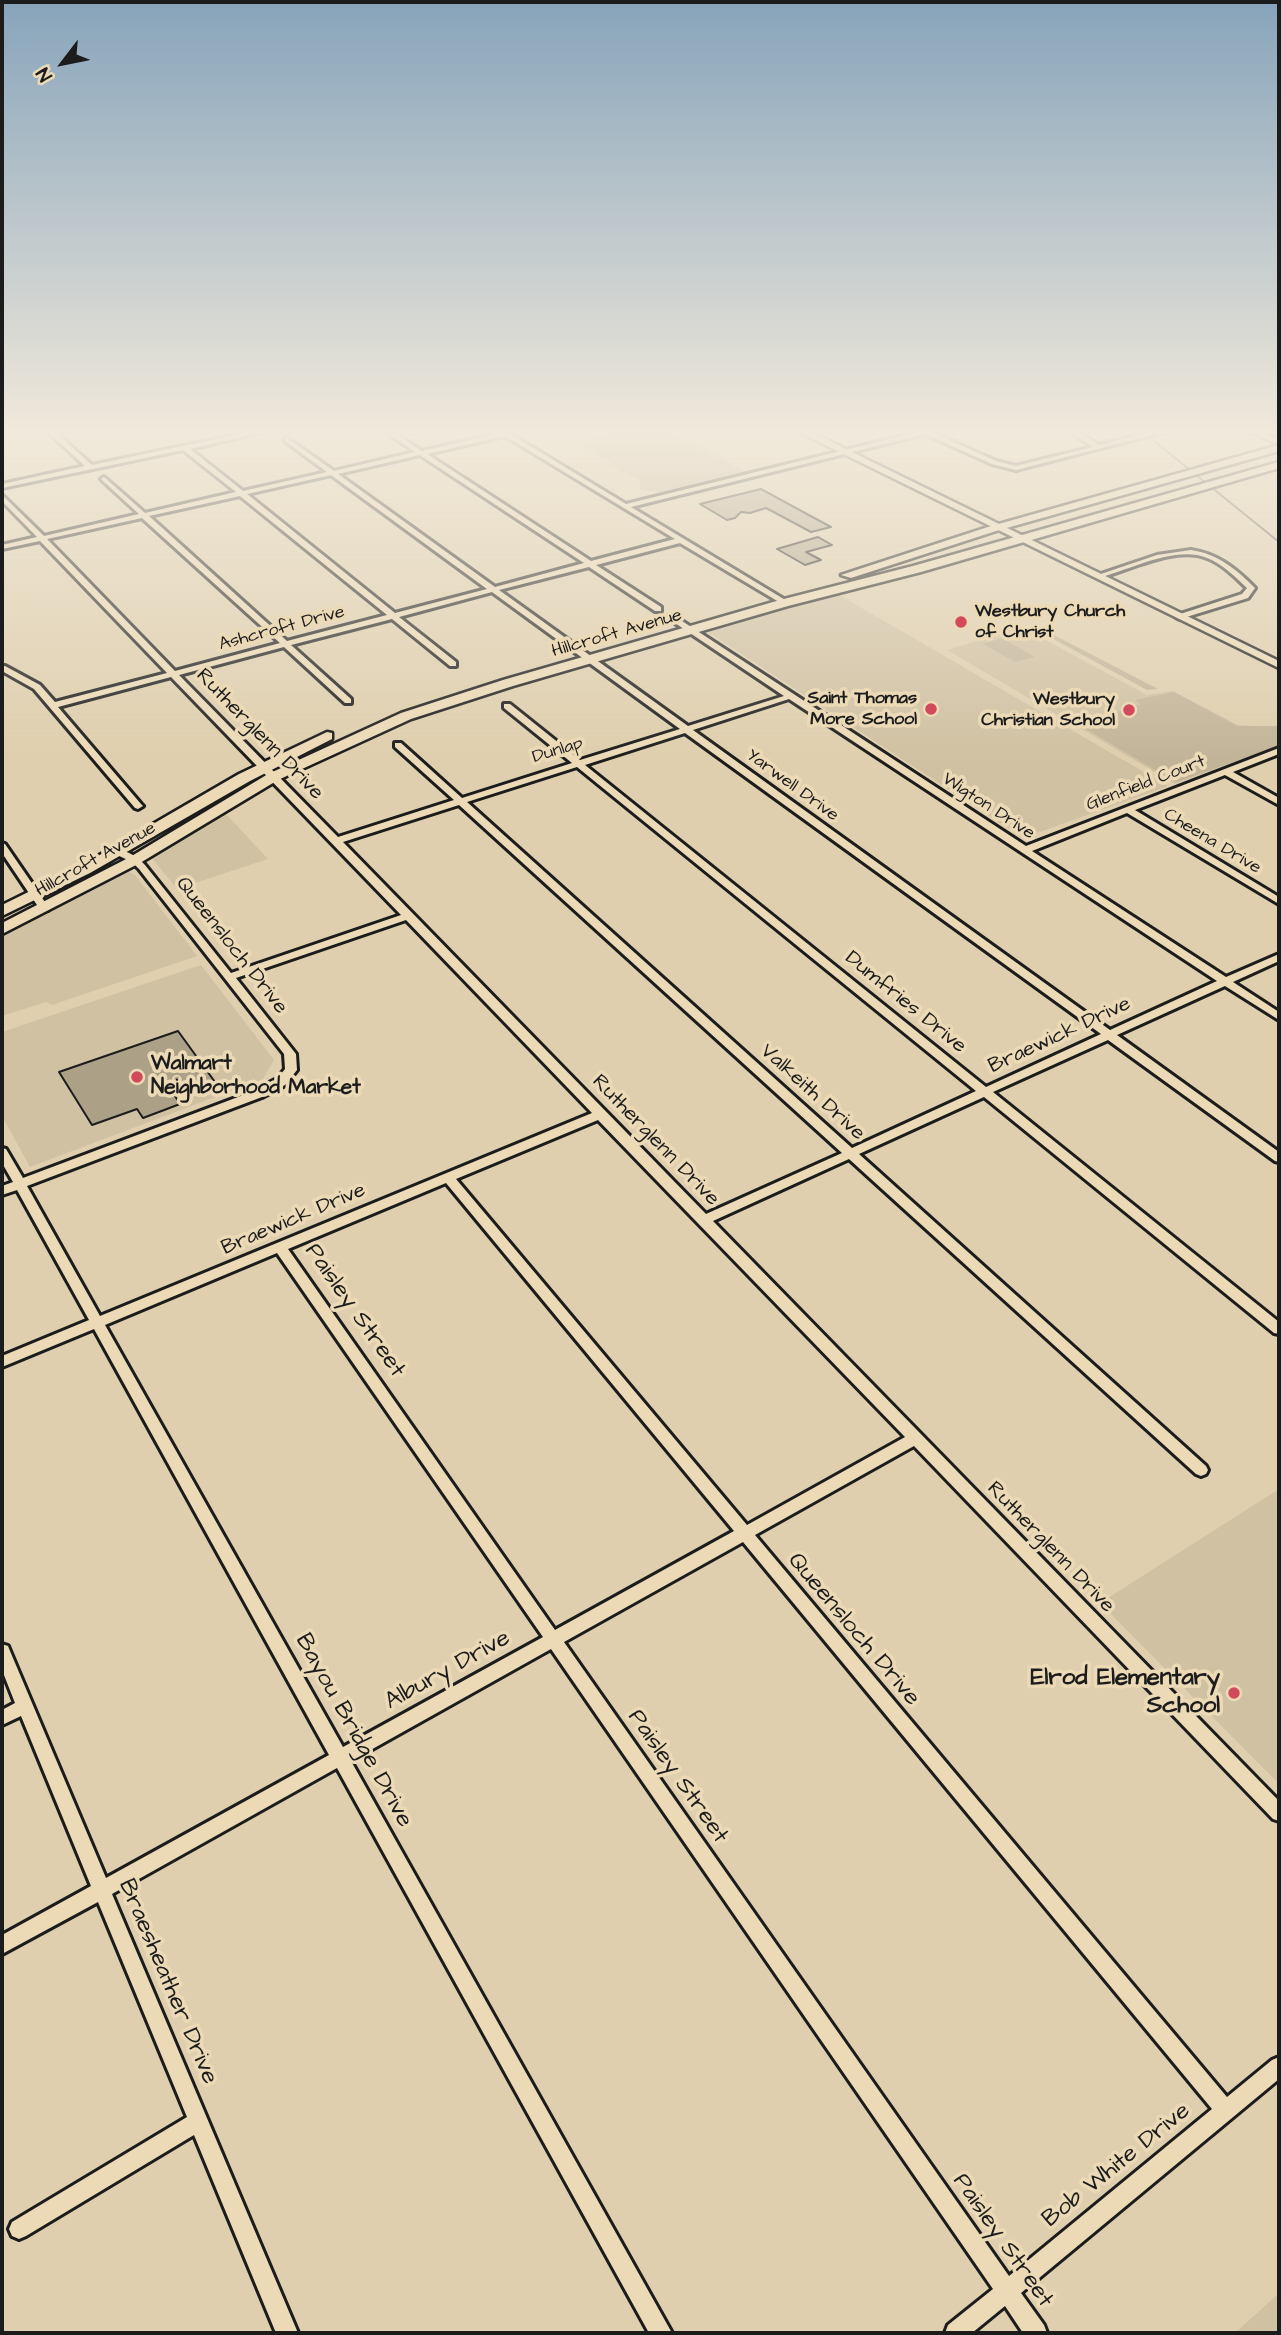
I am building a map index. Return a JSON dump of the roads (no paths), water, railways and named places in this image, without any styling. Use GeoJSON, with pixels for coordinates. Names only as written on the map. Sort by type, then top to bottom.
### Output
{"type":"FeatureCollection","features":[{"type":"Feature","properties":{"kind":"main road","name":"Hillcroft Avenue"},"geometry":{"type":"LineString","coordinates":[[360,722],[474,681],[585,655],[685,627],[778,600],[957,541]]}},
{"type":"Feature","properties":{"kind":"main road"},"geometry":{"type":"LineString","coordinates":[[968,555],[997,541]]}},
{"type":"Feature","properties":{"kind":"main road","name":"Hillcroft Avenue"},"geometry":{"type":"LineString","coordinates":[[778,600],[1016,541]]}},
{"type":"Feature","properties":{"kind":"main road"},"geometry":{"type":"LineString","coordinates":[[1027,541],[1277,662]]}},
{"type":"Feature","properties":{"kind":"main road","name":"Hillcroft Avenue"},"geometry":{"type":"LineString","coordinates":[[2,929],[135,860],[273,777],[406,716],[585,655]]}},
{"type":"Feature","properties":{"kind":"main road","name":"Hillcroft Avenue"},"geometry":{"type":"LineString","coordinates":[[2,911],[118,852],[263,766],[336,732]]}},
{"type":"Feature","properties":{"kind":"street"},"geometry":{"type":"LineString","coordinates":[[2,547],[29,541]]}},
{"type":"Feature","properties":{"kind":"street","name":"Rutherglenn Drive"},"geometry":{"type":"LineString","coordinates":[[45,541],[1279,1813]]}},
{"type":"Feature","properties":{"kind":"street"},"geometry":{"type":"LineString","coordinates":[[172,541],[348,701]]}},
{"type":"Feature","properties":{"kind":"street"},"geometry":{"type":"LineString","coordinates":[[300,541],[453,664]]}},
{"type":"Feature","properties":{"kind":"street","name":"Yarwell Drive"},"geometry":{"type":"LineString","coordinates":[[427,541],[1279,1158]]}},
{"type":"Feature","properties":{"kind":"street"},"geometry":{"type":"LineString","coordinates":[[555,541],[658,609]]}},
{"type":"Feature","properties":{"kind":"street","name":"Ashcroft Drive"},"geometry":{"type":"LineString","coordinates":[[54,705],[677,541]]}},
{"type":"Feature","properties":{"kind":"street"},"geometry":{"type":"LineString","coordinates":[[683,541],[778,600]]}},
{"type":"Feature","properties":{"kind":"street"},"geometry":{"type":"LineString","coordinates":[[1099,576],[1185,552],[1210,556],[1251,588],[1250,592],[1180,617]]}},
{"type":"Feature","properties":{"kind":"street","name":"Wigton Drive"},"geometry":{"type":"LineString","coordinates":[[685,627],[1279,1017]]}},
{"type":"Feature","properties":{"kind":"street"},"geometry":{"type":"LineString","coordinates":[[2,668],[37,687],[138,806]]}},
{"type":"Feature","properties":{"kind":"street","name":"Dunlap"},"geometry":{"type":"LineString","coordinates":[[336,841],[791,696]]}},
{"type":"Feature","properties":{"kind":"street","name":"Dumfries Drive"},"geometry":{"type":"LineString","coordinates":[[508,706],[1279,1329]]}},
{"type":"Feature","properties":{"kind":"street","name":"Valkeith Drive"},"geometry":{"type":"LineString","coordinates":[[398,744],[1201,1470]]}},
{"type":"Feature","properties":{"kind":"street","name":"Glenfield Court"},"geometry":{"type":"LineString","coordinates":[[1025,850],[1279,751]]}},
{"type":"Feature","properties":{"kind":"street"},"geometry":{"type":"LineString","coordinates":[[1226,772],[1279,802]]}},
{"type":"Feature","properties":{"kind":"street","name":"Cheena Drive"},"geometry":{"type":"LineString","coordinates":[[1128,810],[1279,901]]}},
{"type":"Feature","properties":{"kind":"street"},"geometry":{"type":"LineString","coordinates":[[2,846],[44,908]]}},
{"type":"Feature","properties":{"kind":"street","name":"Queensloch Drive"},"geometry":{"type":"LineString","coordinates":[[19,1184],[258,1094],[288,1076],[293,1063],[290,1055],[135,860],[118,852]]}},
{"type":"Feature","properties":{"kind":"street"},"geometry":{"type":"LineString","coordinates":[[229,977],[409,916]]}},
{"type":"Feature","properties":{"kind":"street","name":"Braewick Drive"},"geometry":{"type":"LineString","coordinates":[[705,1220],[1279,957]]}},
{"type":"Feature","properties":{"kind":"street","name":"Braewick Drive"},"geometry":{"type":"LineString","coordinates":[[2,1362],[601,1114]]}},
{"type":"Feature","properties":{"kind":"street","name":"Bayou Bridge Drive"},"geometry":{"type":"LineString","coordinates":[[2,1152],[661,2333]]}},
{"type":"Feature","properties":{"kind":"street","name":"Queensloch Drive"},"geometry":{"type":"LineString","coordinates":[[448,1177],[1226,2111]]}},
{"type":"Feature","properties":{"kind":"street"},"geometry":{"type":"LineString","coordinates":[[2,1191],[19,1184]]}},
{"type":"Feature","properties":{"kind":"street","name":"Paisley Street"},"geometry":{"type":"LineString","coordinates":[[280,1247],[1036,2333]]}},
{"type":"Feature","properties":{"kind":"street","name":"Albury Drive"},"geometry":{"type":"LineString","coordinates":[[2,1945],[553,1642],[916,1438]]}},
{"type":"Feature","properties":{"kind":"street","name":"Braesheather Drive"},"geometry":{"type":"LineString","coordinates":[[2,1651],[287,2333]]}},
{"type":"Feature","properties":{"kind":"street"},"geometry":{"type":"LineString","coordinates":[[2,1718],[25,1706]]}},
{"type":"Feature","properties":{"kind":"street","name":"Bob White Drive"},"geometry":{"type":"LineString","coordinates":[[956,2333],[1279,2067]]}},
{"type":"Feature","properties":{"kind":"street"},"geometry":{"type":"LineString","coordinates":[[19,2229],[198,2121]]}},
{"type":"Feature","properties":{"kind":"place","name":"Westbury Church of Christ"},"geometry":{"type":"Point","coordinates":[961,622]}},
{"type":"Feature","properties":{"kind":"place","name":"Saint Thomas More School"},"geometry":{"type":"Point","coordinates":[931,709]}},
{"type":"Feature","properties":{"kind":"place","name":"Westbury Christian School"},"geometry":{"type":"Point","coordinates":[1129,710]}},
{"type":"Feature","properties":{"kind":"place","name":"Walmart Neighborhood Market"},"geometry":{"type":"Point","coordinates":[137,1077]}},
{"type":"Feature","properties":{"kind":"place","name":"Elrod Elementary School"},"geometry":{"type":"Point","coordinates":[1234,1693]}}]}
